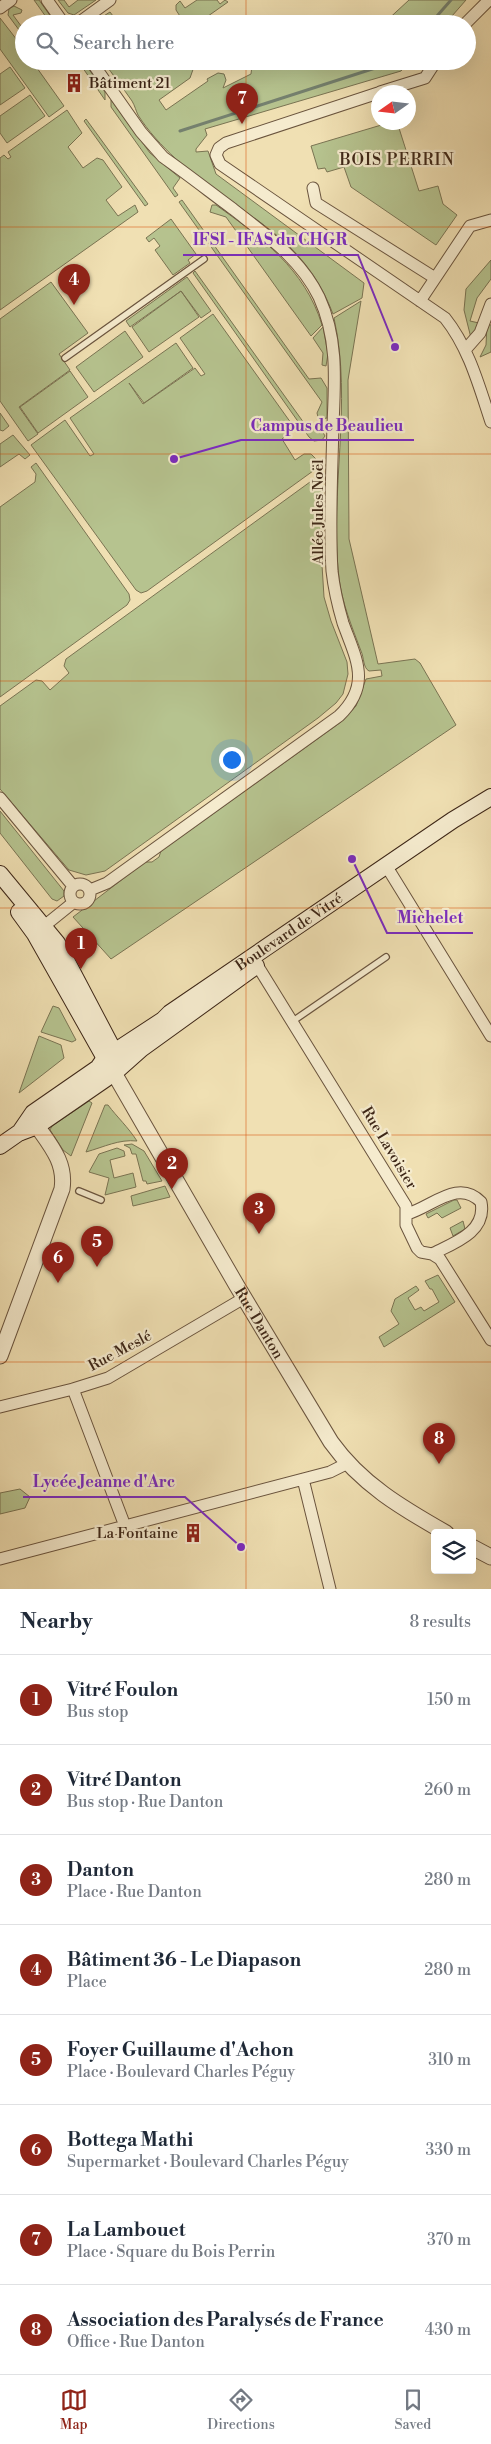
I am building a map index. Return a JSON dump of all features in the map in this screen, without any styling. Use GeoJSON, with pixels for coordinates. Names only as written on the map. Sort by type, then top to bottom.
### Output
{"type":"FeatureCollection","features":[{"type":"Feature","properties":{"kind":"main road","name":"Boulevard de Vitré"},"geometry":{"type":"LineString","coordinates":[[0,1146],[20,1132],[37,1126],[170,1013],[240,963],[453,820],[491,797]]}},
{"type":"Feature","properties":{"kind":"main road","name":"Boulevard de Vitré"},"geometry":{"type":"LineString","coordinates":[[20,1132],[33,1113],[98,1068],[142,1049],[257,965],[390,872],[452,829],[491,806]]}},
{"type":"Feature","properties":{"kind":"main road"},"geometry":{"type":"LineString","coordinates":[[1,879],[39,929],[71,997],[114,1062]]}},
{"type":"Feature","properties":{"kind":"main road"},"geometry":{"type":"LineString","coordinates":[[39,929],[57,942],[114,1062]]}},
{"type":"Feature","properties":{"kind":"street"},"geometry":{"type":"LineString","coordinates":[[0,8],[11,0]]}},
{"type":"Feature","properties":{"kind":"street"},"geometry":{"type":"LineString","coordinates":[[47,0],[58,15]]}},
{"type":"Feature","properties":{"kind":"street"},"geometry":{"type":"LineString","coordinates":[[89,15],[110,0]]}},
{"type":"Feature","properties":{"kind":"street"},"geometry":{"type":"LineString","coordinates":[[474,15],[488,0]]}},
{"type":"Feature","properties":{"kind":"street","name":"Allée Jules Noël"},"geometry":{"type":"LineString","coordinates":[[90,890],[106,883],[339,716],[353,699],[359,674],[358,660],[342,618],[333,580],[334,358],[328,320],[318,297],[298,264],[280,245],[163,157],[149,143],[96,70]]}},
{"type":"Feature","properties":{"kind":"street"},"geometry":{"type":"LineString","coordinates":[[404,85],[425,78],[430,70]]}},
{"type":"Feature","properties":{"kind":"street"},"geometry":{"type":"LineString","coordinates":[[371,96],[226,143],[219,148],[216,155],[220,164],[445,318],[459,336],[491,422]]}},
{"type":"Feature","properties":{"kind":"street"},"geometry":{"type":"LineString","coordinates":[[313,188],[316,202],[435,278]]}},
{"type":"Feature","properties":{"kind":"street"},"geometry":{"type":"LineString","coordinates":[[420,301],[470,226],[491,220]]}},
{"type":"Feature","properties":{"kind":"street"},"geometry":{"type":"LineString","coordinates":[[465,350],[480,333],[491,304]]}},
{"type":"Feature","properties":{"kind":"street"},"geometry":{"type":"LineString","coordinates":[[0,798],[73,886]]}},
{"type":"Feature","properties":{"kind":"street"},"geometry":{"type":"LineString","coordinates":[[390,872],[491,1036]]}},
{"type":"Feature","properties":{"kind":"street"},"geometry":{"type":"LineString","coordinates":[[82,884],[90,890],[90,897],[86,902],[80,904],[74,902],[70,892],[73,886],[82,884]]}},
{"type":"Feature","properties":{"kind":"street"},"geometry":{"type":"LineString","coordinates":[[39,929],[74,902]]}},
{"type":"Feature","properties":{"kind":"street","name":"Rue Lavoisier"},"geometry":{"type":"LineString","coordinates":[[257,965],[406,1206],[406,1225],[417,1248],[421,1252],[432,1254],[440,1259],[491,1340]]}},
{"type":"Feature","properties":{"kind":"street","name":"Rue Danton"},"geometry":{"type":"LineString","coordinates":[[114,1062],[244,1298],[320,1426],[348,1463],[383,1496],[439,1529]]}},
{"type":"Feature","properties":{"kind":"street"},"geometry":{"type":"LineString","coordinates":[[0,1356],[62,1189],[62,1166],[37,1126]]}},
{"type":"Feature","properties":{"kind":"street"},"geometry":{"type":"LineString","coordinates":[[407,1214],[458,1192],[470,1193],[481,1202],[482,1209],[478,1225],[472,1232],[432,1254]]}},
{"type":"Feature","properties":{"kind":"street"},"geometry":{"type":"LineString","coordinates":[[481,1202],[491,1195]]}},
{"type":"Feature","properties":{"kind":"street","name":"Rue Meslé"},"geometry":{"type":"LineString","coordinates":[[0,1407],[73,1389],[108,1378],[244,1298]]}},
{"type":"Feature","properties":{"kind":"street"},"geometry":{"type":"LineString","coordinates":[[73,1389],[125,1526]]}},
{"type":"Feature","properties":{"kind":"street"},"geometry":{"type":"LineString","coordinates":[[0,1559],[303,1479],[338,1469],[348,1463]]}},
{"type":"Feature","properties":{"kind":"street"},"geometry":{"type":"LineString","coordinates":[[303,1479],[330,1589]]}},
{"type":"Feature","properties":{"kind":"street"},"geometry":{"type":"LineString","coordinates":[[476,1549],[491,1557]]}},
{"type":"Feature","properties":{"kind":"lane"},"geometry":{"type":"LineString","coordinates":[[65,358],[204,259]]}},
{"type":"Feature","properties":{"kind":"lane"},"geometry":{"type":"LineString","coordinates":[[293,1021],[386,957]]}},
{"type":"Feature","properties":{"kind":"lane"},"geometry":{"type":"LineString","coordinates":[[79,1191],[101,1200]]}},
{"type":"Feature","properties":{"kind":"green space"},"geometry":{"type":"Polygon","coordinates":[[[34,0],[39,0],[50,15],[45,15],[34,0]]]}},
{"type":"Feature","properties":{"kind":"green space"},"geometry":{"type":"Polygon","coordinates":[[[58,0],[64,0],[69,7],[78,0],[96,0],[74,15],[68,13],[58,0]]]}},
{"type":"Feature","properties":{"kind":"green space"},"geometry":{"type":"Polygon","coordinates":[[[197,0],[217,0],[220,4],[225,0],[228,2],[210,15],[179,15],[176,10],[176,5],[180,1],[185,8],[197,0]]]}},
{"type":"Feature","properties":{"kind":"green space"},"geometry":{"type":"Polygon","coordinates":[[[409,0],[466,0],[453,15],[393,15],[409,0]]]}},
{"type":"Feature","properties":{"kind":"green space"},"geometry":{"type":"Polygon","coordinates":[[[14,6],[22,10],[21,13],[13,15],[15,24],[8,15],[9,9],[14,6]]]}},
{"type":"Feature","properties":{"kind":"green space"},"geometry":{"type":"Polygon","coordinates":[[[0,18],[15,37],[15,70],[0,49],[0,18]]]}},
{"type":"Feature","properties":{"kind":"green space"},"geometry":{"type":"Polygon","coordinates":[[[10,67],[25,88],[0,105],[0,74],[10,67]]]}},
{"type":"Feature","properties":{"kind":"green space"},"geometry":{"type":"Polygon","coordinates":[[[15,70],[38,70],[64,106],[49,117],[15,70]]]}},
{"type":"Feature","properties":{"kind":"green space"},"geometry":{"type":"Polygon","coordinates":[[[84,70],[89,70],[105,92],[105,100],[84,70]]]}},
{"type":"Feature","properties":{"kind":"green space"},"geometry":{"type":"Polygon","coordinates":[[[110,70],[193,70],[190,78],[159,100],[166,110],[218,73],[224,74],[226,80],[223,88],[251,74],[251,70],[402,70],[205,129],[207,135],[196,149],[196,152],[208,151],[216,174],[364,283],[362,298],[333,314],[319,285],[303,262],[285,242],[176,159],[151,133],[138,115],[132,101],[110,70]]]}},
{"type":"Feature","properties":{"kind":"green space"},"geometry":{"type":"Polygon","coordinates":[[[30,95],[45,116],[7,143],[0,133],[0,116],[30,95]]]}},
{"type":"Feature","properties":{"kind":"green space"},"geometry":{"type":"Polygon","coordinates":[[[111,100],[150,153],[180,178],[173,188],[178,195],[175,197],[111,107],[111,100]]]}},
{"type":"Feature","properties":{"kind":"green space"},"geometry":{"type":"Polygon","coordinates":[[[67,110],[82,133],[68,147],[83,168],[97,158],[103,160],[122,187],[106,200],[118,216],[135,205],[138,212],[0,310],[0,158],[4,155],[8,159],[11,157],[8,152],[67,110]]]}},
{"type":"Feature","properties":{"kind":"green space"},"geometry":{"type":"Polygon","coordinates":[[[86,119],[148,204],[145,206],[84,121],[86,119]]]}},
{"type":"Feature","properties":{"kind":"green space"},"geometry":{"type":"Polygon","coordinates":[[[371,128],[371,130],[400,130],[419,191],[438,186],[443,204],[457,215],[436,245],[351,187],[344,167],[327,172],[325,168],[318,169],[311,146],[371,128]]]}},
{"type":"Feature","properties":{"kind":"green space"},"geometry":{"type":"Polygon","coordinates":[[[182,200],[309,379],[321,378],[327,388],[327,418],[321,419],[318,417],[317,413],[322,402],[179,202],[182,200]]]}},
{"type":"Feature","properties":{"kind":"green space"},"geometry":{"type":"Polygon","coordinates":[[[212,205],[216,205],[265,242],[293,271],[305,287],[322,325],[311,336],[226,217],[210,212],[212,205]]]}},
{"type":"Feature","properties":{"kind":"green space"},"geometry":{"type":"Polygon","coordinates":[[[171,219],[196,254],[188,260],[190,263],[173,275],[155,250],[160,246],[154,238],[149,242],[146,238],[171,219]]]}},
{"type":"Feature","properties":{"kind":"green space"},"geometry":{"type":"Polygon","coordinates":[[[491,260],[491,279],[477,298],[470,321],[479,323],[471,338],[464,310],[466,289],[491,260]]]}},
{"type":"Feature","properties":{"kind":"green space"},"geometry":{"type":"Polygon","coordinates":[[[195,271],[309,430],[321,429],[325,436],[322,440],[314,441],[309,437],[193,273],[195,271]]]}},
{"type":"Feature","properties":{"kind":"green space"},"geometry":{"type":"Polygon","coordinates":[[[187,277],[211,311],[201,318],[181,291],[130,327],[126,321],[187,277]]]}},
{"type":"Feature","properties":{"kind":"green space"},"geometry":{"type":"Polygon","coordinates":[[[51,282],[88,333],[59,354],[70,370],[19,407],[38,434],[28,441],[0,401],[0,319],[51,282]]]}},
{"type":"Feature","properties":{"kind":"green space"},"geometry":{"type":"Polygon","coordinates":[[[181,291],[199,317],[149,352],[132,327],[181,291]]]}},
{"type":"Feature","properties":{"kind":"green space"},"geometry":{"type":"Polygon","coordinates":[[[361,301],[348,380],[349,539],[378,664],[415,659],[420,663],[456,725],[111,959],[73,917],[145,862],[152,862],[159,857],[161,851],[341,722],[356,706],[366,679],[382,676],[381,670],[369,671],[365,665],[342,597],[337,546],[341,382],[334,318],[361,301]]]}},
{"type":"Feature","properties":{"kind":"green space"},"geometry":{"type":"Polygon","coordinates":[[[213,314],[291,423],[292,431],[282,439],[295,460],[304,454],[311,454],[316,459],[317,466],[313,471],[147,591],[141,593],[136,590],[31,445],[65,420],[90,456],[94,454],[70,418],[176,343],[193,368],[144,403],[129,383],[143,404],[195,368],[201,376],[205,374],[180,338],[213,314]]]}},
{"type":"Feature","properties":{"kind":"green space"},"geometry":{"type":"Polygon","coordinates":[[[487,324],[491,325],[491,352],[480,357],[486,345],[487,324]]]}},
{"type":"Feature","properties":{"kind":"green space"},"geometry":{"type":"Polygon","coordinates":[[[323,327],[328,354],[326,366],[322,365],[323,353],[313,338],[323,327]]]}},
{"type":"Feature","properties":{"kind":"green space"},"geometry":{"type":"Polygon","coordinates":[[[125,331],[143,357],[94,392],[76,367],[125,331]]]}},
{"type":"Feature","properties":{"kind":"green space"},"geometry":{"type":"Polygon","coordinates":[[[70,371],[88,397],[38,433],[20,407],[70,371]]]}},
{"type":"Feature","properties":{"kind":"green space"},"geometry":{"type":"Polygon","coordinates":[[[0,413],[9,426],[3,431],[0,430],[0,413]]]}},
{"type":"Feature","properties":{"kind":"green space"},"geometry":{"type":"Polygon","coordinates":[[[13,435],[30,455],[25,459],[19,454],[0,467],[0,444],[13,435]]]}},
{"type":"Feature","properties":{"kind":"green space"},"geometry":{"type":"Polygon","coordinates":[[[36,463],[129,594],[130,600],[127,605],[0,697],[0,507],[35,482],[36,474],[31,467],[36,463]]]}},
{"type":"Feature","properties":{"kind":"green space"},"geometry":{"type":"Polygon","coordinates":[[[316,480],[322,492],[321,549],[324,597],[347,662],[348,674],[343,694],[336,703],[318,718],[105,871],[86,875],[69,870],[0,789],[0,706],[36,680],[42,681],[50,690],[69,673],[64,666],[66,659],[310,482],[316,480]]]}},
{"type":"Feature","properties":{"kind":"green space"},"geometry":{"type":"Polygon","coordinates":[[[0,811],[64,891],[64,896],[57,901],[52,899],[0,833],[0,811]]]}},
{"type":"Feature","properties":{"kind":"green space"},"geometry":{"type":"Polygon","coordinates":[[[53,1006],[59,1008],[76,1040],[72,1042],[41,1032],[53,1006]]]}},
{"type":"Feature","properties":{"kind":"green space"},"geometry":{"type":"Polygon","coordinates":[[[39,1036],[61,1045],[64,1058],[19,1093],[39,1036]]]}},
{"type":"Feature","properties":{"kind":"green space"},"geometry":{"type":"Polygon","coordinates":[[[89,1101],[92,1103],[71,1156],[63,1150],[50,1130],[52,1126],[89,1101]]]}},
{"type":"Feature","properties":{"kind":"green space"},"geometry":{"type":"Polygon","coordinates":[[[105,1105],[108,1105],[137,1141],[118,1142],[86,1152],[105,1105]]]}},
{"type":"Feature","properties":{"kind":"green space"},"geometry":{"type":"Polygon","coordinates":[[[132,1144],[144,1151],[162,1181],[147,1184],[146,1181],[143,1181],[136,1154],[132,1154],[130,1148],[124,1145],[132,1144]]]}},
{"type":"Feature","properties":{"kind":"green space"},"geometry":{"type":"Polygon","coordinates":[[[117,1148],[124,1151],[125,1156],[110,1160],[114,1178],[133,1173],[136,1187],[105,1195],[109,1178],[89,1172],[99,1154],[117,1148]]]}},
{"type":"Feature","properties":{"kind":"green space"},"geometry":{"type":"Polygon","coordinates":[[[165,1186],[170,1197],[133,1206],[131,1196],[165,1186]]]}},
{"type":"Feature","properties":{"kind":"green space"},"geometry":{"type":"Polygon","coordinates":[[[457,1200],[461,1208],[442,1218],[437,1213],[428,1218],[426,1214],[457,1200]]]}},
{"type":"Feature","properties":{"kind":"green space"},"geometry":{"type":"Polygon","coordinates":[[[463,1221],[465,1229],[453,1236],[450,1228],[463,1221]]]}},
{"type":"Feature","properties":{"kind":"green space"},"geometry":{"type":"Polygon","coordinates":[[[438,1275],[455,1302],[384,1347],[379,1337],[399,1324],[391,1311],[395,1299],[416,1286],[419,1290],[408,1298],[415,1310],[421,1307],[424,1311],[439,1302],[425,1281],[438,1275]]]}},
{"type":"Feature","properties":{"kind":"green space"},"geometry":{"type":"Polygon","coordinates":[[[20,1489],[30,1497],[25,1508],[0,1514],[0,1493],[20,1489]]]}},
{"type":"Feature","properties":{"kind":"waterway"},"geometry":{"type":"LineString","coordinates":[[438,15],[451,0]]}},
{"type":"Feature","properties":{"kind":"waterway"},"geometry":{"type":"LineString","coordinates":[[180,131],[369,70]]}},
{"type":"Feature","properties":{"kind":"place","name":"Bâtiment 21"},"geometry":{"type":"Point","coordinates":[74,83]}},
{"type":"Feature","properties":{"kind":"place","name":"La Lambouet"},"geometry":{"type":"Point","coordinates":[242,124]}},
{"type":"Feature","properties":{"kind":"place","name":"Bâtiment 36 - Le Diapason"},"geometry":{"type":"Point","coordinates":[74,305]}},
{"type":"Feature","properties":{"kind":"place","name":"IFSI - IFAS du CHGR"},"geometry":{"type":"Point","coordinates":[395,347]}},
{"type":"Feature","properties":{"kind":"place","name":"Campus de Beaulieu"},"geometry":{"type":"Point","coordinates":[174,459]}},
{"type":"Feature","properties":{"kind":"place","name":"Michelet"},"geometry":{"type":"Point","coordinates":[352,859]}},
{"type":"Feature","properties":{"kind":"place","name":"Vitré Foulon"},"geometry":{"type":"Point","coordinates":[81,969]}},
{"type":"Feature","properties":{"kind":"place","name":"Vitré Danton"},"geometry":{"type":"Point","coordinates":[172,1189]}},
{"type":"Feature","properties":{"kind":"place","name":"Danton"},"geometry":{"type":"Point","coordinates":[259,1234]}},
{"type":"Feature","properties":{"kind":"place","name":"Foyer Guillaume d'Achon"},"geometry":{"type":"Point","coordinates":[97,1267]}},
{"type":"Feature","properties":{"kind":"place","name":"Bottega Mathi"},"geometry":{"type":"Point","coordinates":[58,1283]}},
{"type":"Feature","properties":{"kind":"place","name":"Association des Paralysés de France"},"geometry":{"type":"Point","coordinates":[439,1464]}},
{"type":"Feature","properties":{"kind":"place","name":"La Fontaine"},"geometry":{"type":"Point","coordinates":[193,1533]}},
{"type":"Feature","properties":{"kind":"place","name":"Lycée Jeanne d'Arc"},"geometry":{"type":"Point","coordinates":[241,1547]}},
{"type":"Feature","properties":{"kind":"district","name":"BOIS PERRIN"},"geometry":{"type":"Point","coordinates":[397,160]}}]}
